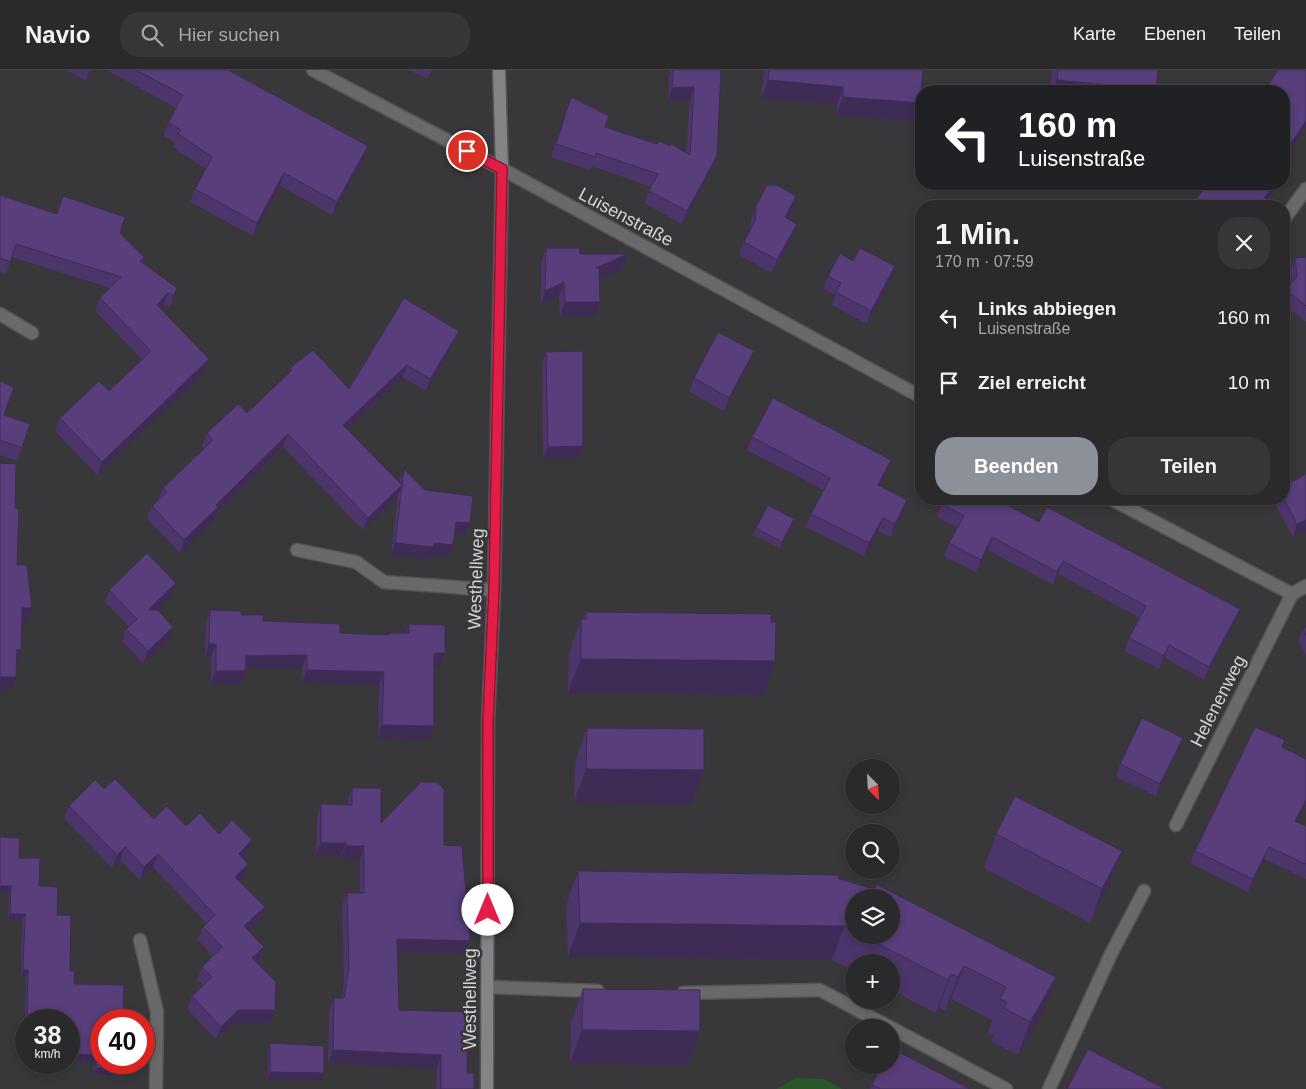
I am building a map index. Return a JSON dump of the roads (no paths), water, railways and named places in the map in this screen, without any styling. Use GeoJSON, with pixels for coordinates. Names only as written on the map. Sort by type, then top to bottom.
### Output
{"type":"FeatureCollection","features":[{"type":"Feature","properties":{"kind":"street","name":"Luisenstraße"},"geometry":{"type":"LineString","coordinates":[[313,70],[502,169],[915,394]]}},
{"type":"Feature","properties":{"kind":"street","name":"Westhellweg"},"geometry":{"type":"LineString","coordinates":[[487,1089],[488,721],[494,590],[502,169],[499,70]]}},
{"type":"Feature","properties":{"kind":"street"},"geometry":{"type":"LineString","coordinates":[[1290,211],[1306,189]]}},
{"type":"Feature","properties":{"kind":"street"},"geometry":{"type":"LineString","coordinates":[[0,314],[32,333]]}},
{"type":"Feature","properties":{"kind":"street"},"geometry":{"type":"LineString","coordinates":[[1122,505],[1292,594],[1306,586]]}},
{"type":"Feature","properties":{"kind":"street"},"geometry":{"type":"LineString","coordinates":[[297,550],[356,562],[384,582],[494,590]]}},
{"type":"Feature","properties":{"kind":"street","name":"Helenenweg"},"geometry":{"type":"LineString","coordinates":[[1176,825],[1292,594]]}},
{"type":"Feature","properties":{"kind":"street"},"geometry":{"type":"LineString","coordinates":[[1049,1089],[1111,954],[1144,891]]}},
{"type":"Feature","properties":{"kind":"street"},"geometry":{"type":"LineString","coordinates":[[140,940],[157,1012],[156,1089]]}},
{"type":"Feature","properties":{"kind":"street"},"geometry":{"type":"LineString","coordinates":[[487,987],[612,991]]}},
{"type":"Feature","properties":{"kind":"street"},"geometry":{"type":"LineString","coordinates":[[668,993],[820,990],[1006,1089]]}}]}
